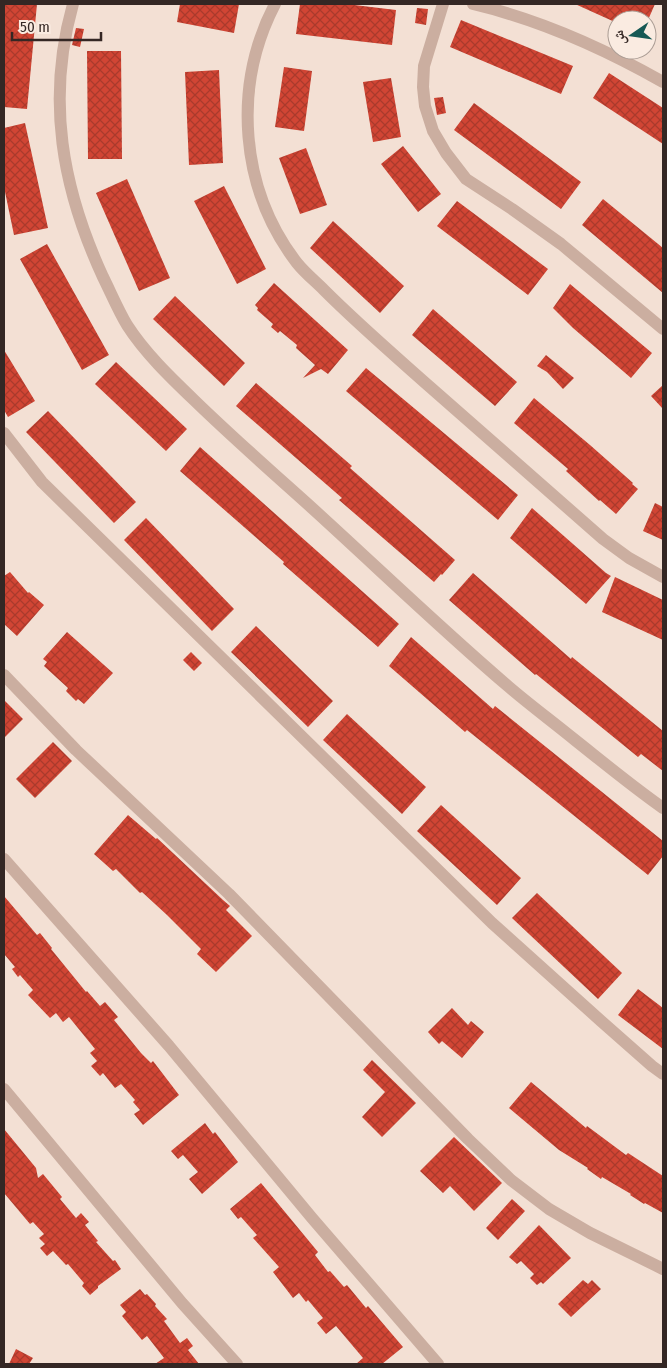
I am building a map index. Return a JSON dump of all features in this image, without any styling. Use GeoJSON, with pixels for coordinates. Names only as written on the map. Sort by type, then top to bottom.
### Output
{"type":"FeatureCollection","features":[{"type":"Feature","properties":{"kind":"street"},"geometry":{"type":"LineString","coordinates":[[73,4],[64,41],[60,76],[62,142],[69,186],[80,222],[97,264],[126,324],[139,342],[167,374],[211,417],[509,688],[663,808]]}},
{"type":"Feature","properties":{"kind":"street"},"geometry":{"type":"LineString","coordinates":[[275,4],[268,17],[254,56],[246,125],[253,171],[260,192],[276,232],[298,265],[349,316],[603,539],[628,558],[663,577]]}},
{"type":"Feature","properties":{"kind":"street"},"geometry":{"type":"LineString","coordinates":[[443,4],[424,66],[423,88],[425,106],[433,131],[446,153],[466,179],[561,244],[663,328]]}},
{"type":"Feature","properties":{"kind":"street"},"geometry":{"type":"LineString","coordinates":[[473,4],[518,16],[609,52],[663,82]]}},
{"type":"Feature","properties":{"kind":"street"},"geometry":{"type":"LineString","coordinates":[[4,433],[42,482],[485,916],[601,1021],[663,1074]]}},
{"type":"Feature","properties":{"kind":"street"},"geometry":{"type":"LineString","coordinates":[[4,675],[76,750],[229,894],[468,1139],[511,1180],[549,1209],[590,1234],[663,1269]]}},
{"type":"Feature","properties":{"kind":"street"},"geometry":{"type":"LineString","coordinates":[[4,859],[175,1053],[312,1218],[438,1364]]}},
{"type":"Feature","properties":{"kind":"street"},"geometry":{"type":"LineString","coordinates":[[4,1089],[182,1303],[237,1364]]}},
{"type":"Feature","properties":{"kind":"building"},"geometry":{"type":"Polygon","coordinates":[[[4,4],[37,4],[27,109],[4,107],[4,4]]]}},
{"type":"Feature","properties":{"kind":"building"},"geometry":{"type":"Polygon","coordinates":[[[180,4],[239,4],[234,33],[177,22],[180,4]]]}},
{"type":"Feature","properties":{"kind":"building"},"geometry":{"type":"Polygon","coordinates":[[[300,4],[346,4],[396,10],[392,45],[296,34],[300,4]]]}},
{"type":"Feature","properties":{"kind":"building"},"geometry":{"type":"Polygon","coordinates":[[[575,4],[655,4],[652,10],[607,10],[607,18],[575,4]]]}},
{"type":"Feature","properties":{"kind":"building"},"geometry":{"type":"Polygon","coordinates":[[[417,8],[428,9],[426,25],[415,23],[417,8]]]}},
{"type":"Feature","properties":{"kind":"building"},"geometry":{"type":"Polygon","coordinates":[[[461,20],[573,66],[561,94],[450,47],[461,20]]]}},
{"type":"Feature","properties":{"kind":"building"},"geometry":{"type":"Polygon","coordinates":[[[76,28],[84,29],[80,47],[72,45],[76,28]]]}},
{"type":"Feature","properties":{"kind":"building"},"geometry":{"type":"Polygon","coordinates":[[[87,51],[121,51],[122,159],[88,159],[87,51]]]}},
{"type":"Feature","properties":{"kind":"building"},"geometry":{"type":"Polygon","coordinates":[[[284,67],[312,71],[304,131],[275,127],[284,67]]]}},
{"type":"Feature","properties":{"kind":"building"},"geometry":{"type":"Polygon","coordinates":[[[219,70],[223,163],[189,165],[185,72],[219,70]]]}},
{"type":"Feature","properties":{"kind":"building"},"geometry":{"type":"Polygon","coordinates":[[[609,73],[663,108],[663,144],[593,98],[609,73]]]}},
{"type":"Feature","properties":{"kind":"building"},"geometry":{"type":"Polygon","coordinates":[[[391,78],[401,137],[373,142],[363,82],[391,78]]]}},
{"type":"Feature","properties":{"kind":"building"},"geometry":{"type":"Polygon","coordinates":[[[443,97],[446,113],[437,115],[434,98],[443,97]]]}},
{"type":"Feature","properties":{"kind":"building"},"geometry":{"type":"Polygon","coordinates":[[[474,103],[581,182],[561,209],[454,130],[474,103]]]}},
{"type":"Feature","properties":{"kind":"building"},"geometry":{"type":"Polygon","coordinates":[[[25,123],[48,228],[14,235],[4,187],[4,128],[25,123]]]}},
{"type":"Feature","properties":{"kind":"building"},"geometry":{"type":"Polygon","coordinates":[[[403,146],[441,194],[418,212],[381,164],[403,146]]]}},
{"type":"Feature","properties":{"kind":"building"},"geometry":{"type":"Polygon","coordinates":[[[306,148],[327,205],[300,214],[279,158],[306,148]]]}},
{"type":"Feature","properties":{"kind":"building"},"geometry":{"type":"Polygon","coordinates":[[[127,179],[170,278],[139,291],[96,193],[127,179]]]}},
{"type":"Feature","properties":{"kind":"building"},"geometry":{"type":"Polygon","coordinates":[[[224,186],[266,269],[237,284],[194,201],[224,186]]]}},
{"type":"Feature","properties":{"kind":"building"},"geometry":{"type":"Polygon","coordinates":[[[603,199],[663,248],[663,293],[582,225],[603,199]]]}},
{"type":"Feature","properties":{"kind":"building"},"geometry":{"type":"Polygon","coordinates":[[[457,201],[548,269],[528,295],[437,226],[457,201]]]}},
{"type":"Feature","properties":{"kind":"building"},"geometry":{"type":"Polygon","coordinates":[[[333,221],[404,286],[380,313],[310,248],[333,221]]]}},
{"type":"Feature","properties":{"kind":"building"},"geometry":{"type":"Polygon","coordinates":[[[47,244],[109,355],[82,370],[20,259],[47,244]]]}},
{"type":"Feature","properties":{"kind":"building"},"geometry":{"type":"Polygon","coordinates":[[[274,283],[348,350],[328,374],[321,369],[303,378],[315,365],[296,348],[297,345],[280,331],[278,333],[271,327],[273,324],[257,310],[258,308],[255,305],[274,283]]]}},
{"type":"Feature","properties":{"kind":"building"},"geometry":{"type":"Polygon","coordinates":[[[570,284],[652,353],[631,378],[573,328],[553,308],[570,284]]]}},
{"type":"Feature","properties":{"kind":"building"},"geometry":{"type":"Polygon","coordinates":[[[175,296],[245,363],[224,386],[153,319],[175,296]]]}},
{"type":"Feature","properties":{"kind":"building"},"geometry":{"type":"Polygon","coordinates":[[[433,309],[517,382],[495,406],[412,335],[433,309]]]}},
{"type":"Feature","properties":{"kind":"building"},"geometry":{"type":"Polygon","coordinates":[[[4,350],[35,401],[8,417],[4,410],[4,350]]]}},
{"type":"Feature","properties":{"kind":"building"},"geometry":{"type":"Polygon","coordinates":[[[546,355],[574,378],[563,389],[547,372],[537,366],[546,355]]]}},
{"type":"Feature","properties":{"kind":"building"},"geometry":{"type":"Polygon","coordinates":[[[116,362],[187,429],[166,451],[95,384],[116,362]]]}},
{"type":"Feature","properties":{"kind":"building"},"geometry":{"type":"Polygon","coordinates":[[[366,368],[518,495],[498,520],[346,391],[366,368]]]}},
{"type":"Feature","properties":{"kind":"building"},"geometry":{"type":"Polygon","coordinates":[[[256,383],[352,466],[350,468],[455,560],[442,575],[434,582],[339,500],[342,498],[236,406],[256,383]]]}},
{"type":"Feature","properties":{"kind":"building"},"geometry":{"type":"Polygon","coordinates":[[[663,385],[663,409],[651,396],[663,385]]]}},
{"type":"Feature","properties":{"kind":"building"},"geometry":{"type":"Polygon","coordinates":[[[534,398],[590,445],[638,489],[616,514],[566,471],[568,469],[514,423],[534,398]]]}},
{"type":"Feature","properties":{"kind":"building"},"geometry":{"type":"Polygon","coordinates":[[[48,411],[136,502],[114,523],[26,432],[48,411]]]}},
{"type":"Feature","properties":{"kind":"building"},"geometry":{"type":"Polygon","coordinates":[[[200,447],[399,624],[378,647],[180,471],[200,447]]]}},
{"type":"Feature","properties":{"kind":"building"},"geometry":{"type":"Polygon","coordinates":[[[655,503],[663,507],[663,540],[643,531],[655,503]]]}},
{"type":"Feature","properties":{"kind":"building"},"geometry":{"type":"Polygon","coordinates":[[[532,508],[611,576],[586,604],[510,538],[532,508]]]}},
{"type":"Feature","properties":{"kind":"building"},"geometry":{"type":"Polygon","coordinates":[[[146,518],[234,609],[212,631],[124,540],[146,518]]]}},
{"type":"Feature","properties":{"kind":"building"},"geometry":{"type":"Polygon","coordinates":[[[10,572],[28,593],[44,605],[17,636],[4,624],[4,576],[10,572]]]}},
{"type":"Feature","properties":{"kind":"building"},"geometry":{"type":"Polygon","coordinates":[[[473,573],[571,659],[572,657],[663,731],[663,771],[641,754],[638,757],[535,675],[449,600],[473,573]]]}},
{"type":"Feature","properties":{"kind":"building"},"geometry":{"type":"Polygon","coordinates":[[[615,577],[663,600],[663,640],[602,612],[615,577]]]}},
{"type":"Feature","properties":{"kind":"building"},"geometry":{"type":"Polygon","coordinates":[[[256,626],[333,701],[308,727],[231,652],[256,626]]]}},
{"type":"Feature","properties":{"kind":"building"},"geometry":{"type":"Polygon","coordinates":[[[67,632],[113,673],[84,704],[78,699],[76,701],[66,691],[68,688],[44,666],[47,662],[43,659],[67,632]]]}},
{"type":"Feature","properties":{"kind":"building"},"geometry":{"type":"Polygon","coordinates":[[[411,637],[493,709],[495,706],[663,841],[663,856],[648,875],[467,730],[465,732],[389,666],[411,637]]]}},
{"type":"Feature","properties":{"kind":"building"},"geometry":{"type":"Polygon","coordinates":[[[191,652],[202,663],[194,671],[183,660],[191,652]]]}},
{"type":"Feature","properties":{"kind":"building"},"geometry":{"type":"Polygon","coordinates":[[[4,700],[23,719],[4,738],[4,700]]]}},
{"type":"Feature","properties":{"kind":"building"},"geometry":{"type":"Polygon","coordinates":[[[347,714],[426,787],[402,814],[323,740],[347,714]]]}},
{"type":"Feature","properties":{"kind":"building"},"geometry":{"type":"Polygon","coordinates":[[[53,742],[72,761],[35,798],[16,779],[53,742]]]}},
{"type":"Feature","properties":{"kind":"building"},"geometry":{"type":"Polygon","coordinates":[[[441,805],[521,878],[497,905],[417,831],[441,805]]]}},
{"type":"Feature","properties":{"kind":"building"},"geometry":{"type":"Polygon","coordinates":[[[128,815],[157,838],[230,906],[226,910],[252,936],[216,972],[197,954],[201,949],[167,915],[142,892],[140,893],[116,869],[113,871],[94,854],[128,815]]]}},
{"type":"Feature","properties":{"kind":"building"},"geometry":{"type":"Polygon","coordinates":[[[537,893],[622,973],[598,999],[512,918],[537,893]]]}},
{"type":"Feature","properties":{"kind":"building"},"geometry":{"type":"Polygon","coordinates":[[[4,896],[37,935],[40,933],[86,992],[100,1006],[105,1002],[118,1017],[114,1020],[141,1053],[151,1063],[153,1061],[179,1095],[143,1125],[134,1114],[140,1110],[133,1102],[135,1100],[121,1084],[115,1088],[103,1073],[100,1076],[91,1066],[97,1061],[90,1053],[95,1049],[69,1017],[63,1022],[56,1013],[50,1018],[28,995],[33,990],[12,969],[15,967],[4,954],[4,896]]]}},
{"type":"Feature","properties":{"kind":"building"},"geometry":{"type":"Polygon","coordinates":[[[638,989],[663,1008],[663,1049],[618,1015],[638,989]]]}},
{"type":"Feature","properties":{"kind":"building"},"geometry":{"type":"Polygon","coordinates":[[[452,1008],[468,1025],[471,1021],[484,1032],[462,1058],[442,1041],[439,1044],[428,1032],[452,1008]]]}},
{"type":"Feature","properties":{"kind":"building"},"geometry":{"type":"Polygon","coordinates":[[[372,1060],[416,1103],[382,1137],[362,1117],[385,1092],[363,1070],[372,1060]]]}},
{"type":"Feature","properties":{"kind":"building"},"geometry":{"type":"Polygon","coordinates":[[[531,1082],[586,1128],[587,1126],[626,1155],[628,1153],[663,1176],[663,1213],[644,1204],[602,1177],[601,1179],[588,1168],[559,1150],[509,1108],[531,1082]]]}},
{"type":"Feature","properties":{"kind":"building"},"geometry":{"type":"Polygon","coordinates":[[[205,1123],[213,1134],[215,1132],[238,1162],[202,1194],[189,1179],[198,1172],[183,1155],[178,1159],[171,1151],[205,1123]]]}},
{"type":"Feature","properties":{"kind":"building"},"geometry":{"type":"Polygon","coordinates":[[[4,1129],[36,1168],[38,1178],[43,1174],[76,1218],[81,1213],[89,1222],[85,1225],[98,1241],[96,1242],[113,1261],[115,1260],[121,1269],[98,1286],[90,1295],[82,1286],[84,1283],[68,1264],[66,1265],[53,1251],[47,1256],[40,1248],[45,1244],[39,1238],[44,1234],[33,1222],[30,1224],[4,1193],[4,1129]]]}},
{"type":"Feature","properties":{"kind":"building"},"geometry":{"type":"Polygon","coordinates":[[[454,1137],[502,1183],[474,1211],[450,1186],[443,1193],[420,1171],[454,1137]]]}},
{"type":"Feature","properties":{"kind":"building"},"geometry":{"type":"Polygon","coordinates":[[[261,1183],[318,1252],[315,1255],[328,1272],[330,1271],[344,1287],[347,1285],[366,1308],[368,1306],[403,1347],[382,1364],[356,1364],[363,1358],[336,1326],[326,1334],[317,1323],[323,1318],[308,1300],[306,1302],[299,1293],[293,1298],[273,1272],[279,1267],[253,1238],[257,1235],[241,1217],[238,1219],[230,1209],[261,1183]]]}},
{"type":"Feature","properties":{"kind":"building"},"geometry":{"type":"Polygon","coordinates":[[[512,1199],[525,1211],[498,1240],[486,1228],[512,1199]]]}},
{"type":"Feature","properties":{"kind":"building"},"geometry":{"type":"Polygon","coordinates":[[[539,1225],[571,1258],[543,1284],[541,1282],[537,1285],[530,1278],[534,1274],[521,1261],[517,1264],[509,1257],[539,1225]]]}},
{"type":"Feature","properties":{"kind":"building"},"geometry":{"type":"Polygon","coordinates":[[[583,1280],[588,1284],[592,1280],[601,1289],[571,1317],[558,1304],[583,1280]]]}},
{"type":"Feature","properties":{"kind":"building"},"geometry":{"type":"Polygon","coordinates":[[[140,1289],[156,1304],[155,1306],[167,1319],[164,1321],[180,1343],[187,1338],[193,1346],[188,1350],[199,1364],[155,1364],[164,1358],[147,1336],[142,1340],[122,1316],[126,1312],[120,1305],[140,1289]]]}},
{"type":"Feature","properties":{"kind":"building"},"geometry":{"type":"Polygon","coordinates":[[[16,1349],[33,1358],[29,1364],[9,1364],[16,1349]]]}}]}
